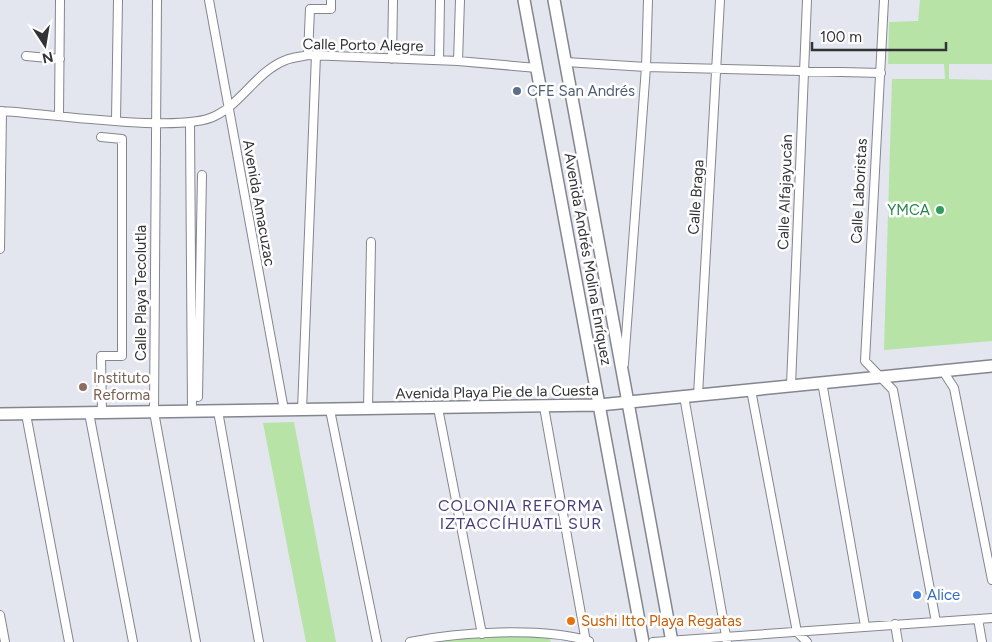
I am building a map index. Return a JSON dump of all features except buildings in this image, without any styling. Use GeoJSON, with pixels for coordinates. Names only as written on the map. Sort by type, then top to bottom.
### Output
{"type":"FeatureCollection","features":[{"type":"Feature","properties":{"kind":"main road","name":"Avenida Andrés Molina Enríquez"},"geometry":{"type":"LineString","coordinates":[[524,0],[643,642]]}},
{"type":"Feature","properties":{"kind":"main road","name":"Avenida Andrés Molina Enríquez"},"geometry":{"type":"LineString","coordinates":[[554,0],[672,642]]}},
{"type":"Feature","properties":{"kind":"main road","name":"Avenida Playa Pie de la Cuesta"},"geometry":{"type":"LineString","coordinates":[[0,414],[544,407],[628,403],[992,366]]}},
{"type":"Feature","properties":{"kind":"street"},"geometry":{"type":"LineString","coordinates":[[59,114],[60,0]]}},
{"type":"Feature","properties":{"kind":"street"},"geometry":{"type":"LineString","coordinates":[[116,120],[118,0]]}},
{"type":"Feature","properties":{"kind":"street","name":"Calle Playa Tecolutla"},"geometry":{"type":"LineString","coordinates":[[157,0],[154,412],[196,642]]}},
{"type":"Feature","properties":{"kind":"street","name":"Avenida Amacuzac"},"geometry":{"type":"LineString","coordinates":[[209,0],[284,410]]}},
{"type":"Feature","properties":{"kind":"street"},"geometry":{"type":"LineString","coordinates":[[302,410],[312,55],[310,9],[331,9],[331,0]]}},
{"type":"Feature","properties":{"kind":"street"},"geometry":{"type":"LineString","coordinates":[[392,58],[393,0]]}},
{"type":"Feature","properties":{"kind":"street"},"geometry":{"type":"LineString","coordinates":[[439,60],[440,0]]}},
{"type":"Feature","properties":{"kind":"street"},"geometry":{"type":"LineString","coordinates":[[458,61],[460,0]]}},
{"type":"Feature","properties":{"kind":"street"},"geometry":{"type":"LineString","coordinates":[[624,374],[646,67],[648,0]]}},
{"type":"Feature","properties":{"kind":"street","name":"Calle Braga"},"geometry":{"type":"LineString","coordinates":[[698,395],[718,69],[720,0]]}},
{"type":"Feature","properties":{"kind":"street","name":"Calle Alfajayucán"},"geometry":{"type":"LineString","coordinates":[[791,385],[807,0]]}},
{"type":"Feature","properties":{"kind":"street","name":"Calle Laboristas"},"geometry":{"type":"LineString","coordinates":[[884,0],[881,73],[871,208],[865,361],[893,390],[936,622]]}},
{"type":"Feature","properties":{"kind":"street","name":"Calle Porto Alegre"},"geometry":{"type":"LineString","coordinates":[[1,111],[59,114],[116,120],[201,122],[216,116],[267,72],[286,60],[312,55],[458,61],[537,68]]}},
{"type":"Feature","properties":{"kind":"street"},"geometry":{"type":"LineString","coordinates":[[26,56],[60,59]]}},
{"type":"Feature","properties":{"kind":"street"},"geometry":{"type":"LineString","coordinates":[[566,62],[646,67],[881,73]]}},
{"type":"Feature","properties":{"kind":"street"},"geometry":{"type":"LineString","coordinates":[[0,249],[1,111]]}},
{"type":"Feature","properties":{"kind":"street"},"geometry":{"type":"LineString","coordinates":[[190,123],[195,412]]}},
{"type":"Feature","properties":{"kind":"street"},"geometry":{"type":"LineString","coordinates":[[101,137],[122,139],[122,356],[102,356],[102,413]]}},
{"type":"Feature","properties":{"kind":"street"},"geometry":{"type":"LineString","coordinates":[[195,412],[202,175]]}},
{"type":"Feature","properties":{"kind":"street"},"geometry":{"type":"LineString","coordinates":[[368,409],[371,242]]}},
{"type":"Feature","properties":{"kind":"street"},"geometry":{"type":"LineString","coordinates":[[943,371],[954,388],[992,580]]}},
{"type":"Feature","properties":{"kind":"street"},"geometry":{"type":"LineString","coordinates":[[822,382],[865,626]]}},
{"type":"Feature","properties":{"kind":"street"},"geometry":{"type":"LineString","coordinates":[[752,390],[797,632],[808,642]]}},
{"type":"Feature","properties":{"kind":"street"},"geometry":{"type":"LineString","coordinates":[[684,396],[727,640]]}},
{"type":"Feature","properties":{"kind":"street"},"geometry":{"type":"LineString","coordinates":[[414,642],[482,634],[546,633],[588,641],[544,407]]}},
{"type":"Feature","properties":{"kind":"street"},"geometry":{"type":"LineString","coordinates":[[438,408],[482,634]]}},
{"type":"Feature","properties":{"kind":"street"},"geometry":{"type":"LineString","coordinates":[[330,410],[377,642]]}},
{"type":"Feature","properties":{"kind":"street"},"geometry":{"type":"LineString","coordinates":[[218,411],[259,642]]}},
{"type":"Feature","properties":{"kind":"street"},"geometry":{"type":"LineString","coordinates":[[89,413],[133,642]]}},
{"type":"Feature","properties":{"kind":"street"},"geometry":{"type":"LineString","coordinates":[[26,414],[69,642]]}},
{"type":"Feature","properties":{"kind":"street"},"geometry":{"type":"LineString","coordinates":[[0,614],[5,642]]}},
{"type":"Feature","properties":{"kind":"street"},"geometry":{"type":"LineString","coordinates":[[653,642],[727,640],[865,626],[992,618]]}},
{"type":"Feature","properties":{"kind":"street"},"geometry":{"type":"LineString","coordinates":[[978,619],[982,642]]}},
{"type":"Feature","properties":{"kind":"street"},"geometry":{"type":"LineString","coordinates":[[895,624],[898,642]]}},
{"type":"Feature","properties":{"kind":"street"},"geometry":{"type":"LineString","coordinates":[[546,633],[546,642]]}},
{"type":"Feature","properties":{"kind":"green space","name":"YMCA"},"geometry":{"type":"Polygon","coordinates":[[[920,0],[992,0],[992,64],[949,64],[949,79],[992,80],[992,341],[884,350],[892,79],[945,79],[944,64],[888,64],[889,22],[918,21],[920,0]]]}},
{"type":"Feature","properties":{"kind":"green space"},"geometry":{"type":"Polygon","coordinates":[[[294,422],[336,642],[306,642],[263,423],[294,422]]]}},
{"type":"Feature","properties":{"kind":"green space"},"geometry":{"type":"Polygon","coordinates":[[[507,635],[548,636],[551,642],[424,642],[507,635]]]}},
{"type":"Feature","properties":{"kind":"place","name":"CFE San Andrés"},"geometry":{"type":"Point","coordinates":[517,91]}},
{"type":"Feature","properties":{"kind":"place","name":"YMCA"},"geometry":{"type":"Point","coordinates":[940,210]}},
{"type":"Feature","properties":{"kind":"place","name":"Instituto Reforma"},"geometry":{"type":"Point","coordinates":[83,387]}},
{"type":"Feature","properties":{"kind":"place","name":"Alice"},"geometry":{"type":"Point","coordinates":[917,595]}},
{"type":"Feature","properties":{"kind":"place","name":"Sushi Itto Playa Regatas"},"geometry":{"type":"Point","coordinates":[571,621]}},
{"type":"Feature","properties":{"kind":"district","name":"COLONIA REFORMA IZTACCÍHUATL SUR"},"geometry":{"type":"Point","coordinates":[521,514]}}]}
